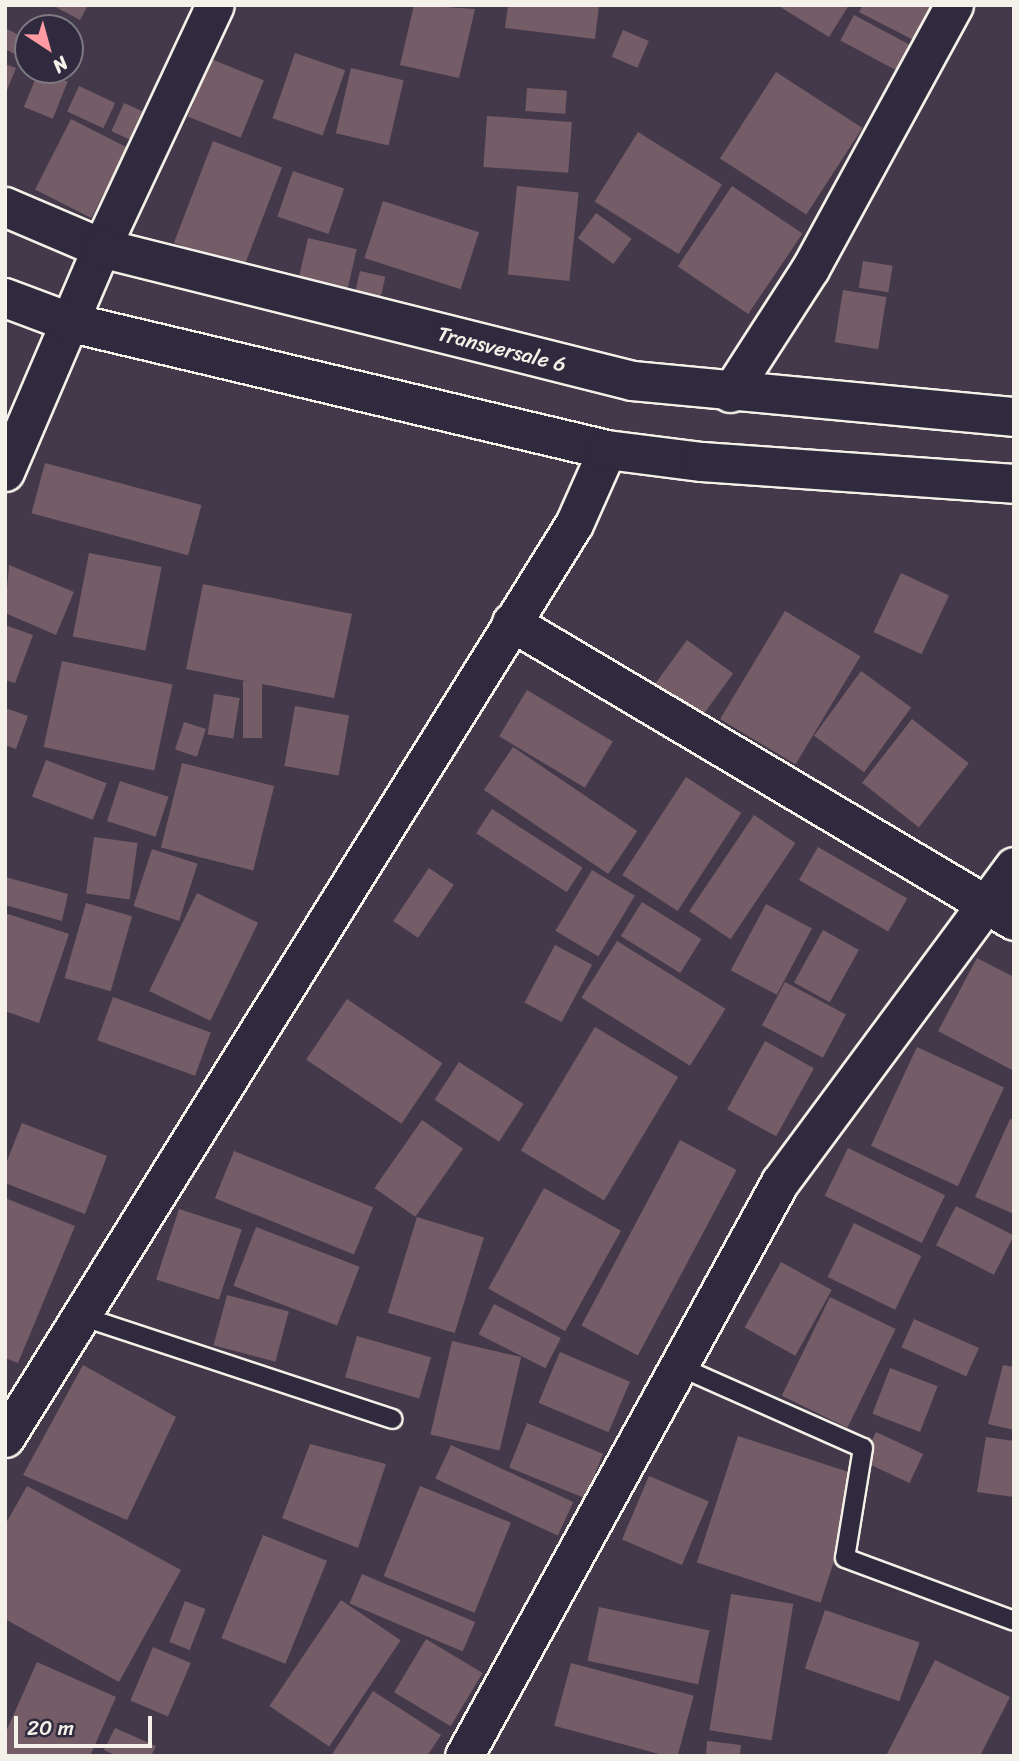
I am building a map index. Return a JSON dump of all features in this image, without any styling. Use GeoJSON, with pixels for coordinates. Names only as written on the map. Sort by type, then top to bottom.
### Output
{"type":"FeatureCollection","features":[{"type":"Feature","properties":{"kind":"main road","name":"Transversale 6"},"geometry":{"type":"LineString","coordinates":[[5,206],[101,248],[633,381],[730,393],[1014,417]]}},
{"type":"Feature","properties":{"kind":"main road"},"geometry":{"type":"LineString","coordinates":[[5,298],[72,323],[607,450],[702,462],[1014,484]]}},
{"type":"Feature","properties":{"kind":"street"},"geometry":{"type":"LineString","coordinates":[[5,472],[72,323],[101,248],[215,5]]}},
{"type":"Feature","properties":{"kind":"street"},"geometry":{"type":"LineString","coordinates":[[730,393],[810,269],[954,5]]}},
{"type":"Feature","properties":{"kind":"street"},"geometry":{"type":"LineString","coordinates":[[5,1438],[574,524],[607,450]]}},
{"type":"Feature","properties":{"kind":"street"},"geometry":{"type":"LineString","coordinates":[[511,622],[999,913]]}},
{"type":"Feature","properties":{"kind":"street"},"geometry":{"type":"LineString","coordinates":[[464,1756],[779,1182],[999,913],[1014,866]]}},
{"type":"Feature","properties":{"kind":"lane"},"geometry":{"type":"LineString","coordinates":[[81,1315],[393,1419]]}},
{"type":"Feature","properties":{"kind":"lane"},"geometry":{"type":"LineString","coordinates":[[678,1366],[863,1448],[845,1558],[1014,1621]]}},
{"type":"Feature","properties":{"kind":"building"},"geometry":{"type":"Polygon","coordinates":[[[52,5],[88,5],[83,14],[69,14],[52,5]]]}},
{"type":"Feature","properties":{"kind":"building"},"geometry":{"type":"Polygon","coordinates":[[[414,5],[475,9],[459,78],[400,65],[414,5]]]}},
{"type":"Feature","properties":{"kind":"building"},"geometry":{"type":"Polygon","coordinates":[[[508,5],[599,5],[595,39],[505,28],[508,5]]]}},
{"type":"Feature","properties":{"kind":"building"},"geometry":{"type":"Polygon","coordinates":[[[777,5],[849,5],[829,37],[777,5]]]}},
{"type":"Feature","properties":{"kind":"building"},"geometry":{"type":"Polygon","coordinates":[[[863,5],[944,5],[923,45],[859,12],[863,5]]]}},
{"type":"Feature","properties":{"kind":"building"},"geometry":{"type":"Polygon","coordinates":[[[854,15],[922,51],[908,77],[840,41],[854,15]]]}},
{"type":"Feature","properties":{"kind":"building"},"geometry":{"type":"Polygon","coordinates":[[[7,29],[14,33],[14,54],[5,49],[7,29]]]}},
{"type":"Feature","properties":{"kind":"building"},"geometry":{"type":"Polygon","coordinates":[[[623,30],[649,41],[637,68],[612,57],[623,30]]]}},
{"type":"Feature","properties":{"kind":"building"},"geometry":{"type":"Polygon","coordinates":[[[295,53],[345,70],[323,135],[273,118],[295,53]]]}},
{"type":"Feature","properties":{"kind":"building"},"geometry":{"type":"Polygon","coordinates":[[[211,59],[264,80],[241,138],[188,116],[211,59]]]}},
{"type":"Feature","properties":{"kind":"building"},"geometry":{"type":"Polygon","coordinates":[[[5,64],[14,67],[14,73],[5,95],[5,64]]]}},
{"type":"Feature","properties":{"kind":"building"},"geometry":{"type":"Polygon","coordinates":[[[351,68],[404,80],[389,145],[336,133],[351,68]]]}},
{"type":"Feature","properties":{"kind":"building"},"geometry":{"type":"Polygon","coordinates":[[[776,72],[862,128],[806,214],[720,158],[776,72]]]}},
{"type":"Feature","properties":{"kind":"building"},"geometry":{"type":"Polygon","coordinates":[[[33,84],[67,84],[53,119],[24,107],[33,84]]]}},
{"type":"Feature","properties":{"kind":"building"},"geometry":{"type":"Polygon","coordinates":[[[79,86],[115,103],[103,128],[67,111],[79,86]]]}},
{"type":"Feature","properties":{"kind":"building"},"geometry":{"type":"Polygon","coordinates":[[[527,88],[567,91],[565,114],[525,111],[527,88]]]}},
{"type":"Feature","properties":{"kind":"building"},"geometry":{"type":"Polygon","coordinates":[[[124,103],[142,111],[130,139],[111,131],[124,103]]]}},
{"type":"Feature","properties":{"kind":"building"},"geometry":{"type":"Polygon","coordinates":[[[487,116],[572,122],[568,173],[483,167],[487,116]]]}},
{"type":"Feature","properties":{"kind":"building"},"geometry":{"type":"Polygon","coordinates":[[[71,119],[127,148],[91,218],[35,189],[71,119]]]}},
{"type":"Feature","properties":{"kind":"building"},"geometry":{"type":"Polygon","coordinates":[[[638,132],[722,184],[679,254],[595,202],[638,132]]]}},
{"type":"Feature","properties":{"kind":"building"},"geometry":{"type":"Polygon","coordinates":[[[213,141],[282,168],[243,269],[174,243],[213,141]]]}},
{"type":"Feature","properties":{"kind":"building"},"geometry":{"type":"Polygon","coordinates":[[[293,171],[344,189],[328,234],[277,216],[293,171]]]}},
{"type":"Feature","properties":{"kind":"building"},"geometry":{"type":"Polygon","coordinates":[[[517,186],[579,192],[569,281],[508,275],[517,186]]]}},
{"type":"Feature","properties":{"kind":"building"},"geometry":{"type":"Polygon","coordinates":[[[732,186],[802,234],[748,314],[678,266],[732,186]]]}},
{"type":"Feature","properties":{"kind":"building"},"geometry":{"type":"Polygon","coordinates":[[[383,201],[479,232],[461,289],[364,258],[383,201]]]}},
{"type":"Feature","properties":{"kind":"building"},"geometry":{"type":"Polygon","coordinates":[[[596,213],[632,239],[613,264],[578,238],[596,213]]]}},
{"type":"Feature","properties":{"kind":"building"},"geometry":{"type":"Polygon","coordinates":[[[308,238],[357,249],[345,302],[296,291],[308,238]]]}},
{"type":"Feature","properties":{"kind":"building"},"geometry":{"type":"Polygon","coordinates":[[[863,261],[893,266],[888,292],[859,288],[863,261]]]}},
{"type":"Feature","properties":{"kind":"building"},"geometry":{"type":"Polygon","coordinates":[[[360,271],[385,277],[377,312],[352,306],[360,271]]]}},
{"type":"Feature","properties":{"kind":"building"},"geometry":{"type":"Polygon","coordinates":[[[843,290],[886,297],[878,349],[835,342],[843,290]]]}},
{"type":"Feature","properties":{"kind":"building"},"geometry":{"type":"Polygon","coordinates":[[[45,463],[201,505],[188,555],[32,513],[45,463]]]}},
{"type":"Feature","properties":{"kind":"building"},"geometry":{"type":"Polygon","coordinates":[[[89,553],[162,567],[145,651],[73,636],[89,553]]]}},
{"type":"Feature","properties":{"kind":"building"},"geometry":{"type":"Polygon","coordinates":[[[9,565],[74,592],[56,635],[5,613],[9,565]]]}},
{"type":"Feature","properties":{"kind":"building"},"geometry":{"type":"Polygon","coordinates":[[[901,573],[949,595],[922,654],[874,632],[901,573]]]}},
{"type":"Feature","properties":{"kind":"building"},"geometry":{"type":"Polygon","coordinates":[[[203,584],[352,614],[334,698],[262,684],[262,738],[243,738],[243,681],[251,682],[186,669],[203,584]]]}},
{"type":"Feature","properties":{"kind":"building"},"geometry":{"type":"Polygon","coordinates":[[[785,611],[860,656],[796,764],[720,719],[785,611]]]}},
{"type":"Feature","properties":{"kind":"building"},"geometry":{"type":"Polygon","coordinates":[[[5,625],[33,635],[15,683],[5,680],[5,625]]]}},
{"type":"Feature","properties":{"kind":"building"},"geometry":{"type":"Polygon","coordinates":[[[687,640],[733,674],[701,717],[655,684],[687,640]]]}},
{"type":"Feature","properties":{"kind":"building"},"geometry":{"type":"Polygon","coordinates":[[[62,661],[173,684],[154,771],[44,747],[62,661]]]}},
{"type":"Feature","properties":{"kind":"building"},"geometry":{"type":"Polygon","coordinates":[[[861,671],[911,707],[864,772],[814,736],[861,671]]]}},
{"type":"Feature","properties":{"kind":"building"},"geometry":{"type":"Polygon","coordinates":[[[527,690],[613,742],[585,788],[499,736],[527,690]]]}},
{"type":"Feature","properties":{"kind":"building"},"geometry":{"type":"Polygon","coordinates":[[[214,694],[240,698],[233,739],[208,734],[214,694]]]}},
{"type":"Feature","properties":{"kind":"building"},"geometry":{"type":"Polygon","coordinates":[[[295,706],[349,716],[339,776],[284,766],[295,706]]]}},
{"type":"Feature","properties":{"kind":"building"},"geometry":{"type":"Polygon","coordinates":[[[5,708],[28,716],[16,749],[5,745],[5,708]]]}},
{"type":"Feature","properties":{"kind":"building"},"geometry":{"type":"Polygon","coordinates":[[[912,719],[969,763],[919,827],[862,783],[912,719]]]}},
{"type":"Feature","properties":{"kind":"building"},"geometry":{"type":"Polygon","coordinates":[[[184,722],[206,729],[197,757],[175,750],[184,722]]]}},
{"type":"Feature","properties":{"kind":"building"},"geometry":{"type":"Polygon","coordinates":[[[513,747],[637,831],[608,874],[484,790],[513,747]]]}},
{"type":"Feature","properties":{"kind":"building"},"geometry":{"type":"Polygon","coordinates":[[[46,760],[107,783],[93,820],[32,796],[46,760]]]}},
{"type":"Feature","properties":{"kind":"building"},"geometry":{"type":"Polygon","coordinates":[[[182,763],[274,786],[253,870],[161,847],[182,763]]]}},
{"type":"Feature","properties":{"kind":"building"},"geometry":{"type":"Polygon","coordinates":[[[686,777],[741,813],[678,911],[622,875],[686,777]]]}},
{"type":"Feature","properties":{"kind":"building"},"geometry":{"type":"Polygon","coordinates":[[[120,781],[169,797],[156,837],[107,821],[120,781]]]}},
{"type":"Feature","properties":{"kind":"building"},"geometry":{"type":"Polygon","coordinates":[[[492,809],[583,868],[567,892],[476,833],[492,809]]]}},
{"type":"Feature","properties":{"kind":"building"},"geometry":{"type":"Polygon","coordinates":[[[754,815],[795,843],[731,939],[689,911],[754,815]]]}},
{"type":"Feature","properties":{"kind":"building"},"geometry":{"type":"Polygon","coordinates":[[[94,837],[138,843],[130,900],[86,893],[94,837]]]}},
{"type":"Feature","properties":{"kind":"building"},"geometry":{"type":"Polygon","coordinates":[[[818,847],[907,898],[888,931],[799,880],[818,847]]]}},
{"type":"Feature","properties":{"kind":"building"},"geometry":{"type":"Polygon","coordinates":[[[152,849],[198,864],[179,921],[133,906],[152,849]]]}},
{"type":"Feature","properties":{"kind":"building"},"geometry":{"type":"Polygon","coordinates":[[[429,868],[454,885],[418,938],[393,921],[429,868]]]}},
{"type":"Feature","properties":{"kind":"building"},"geometry":{"type":"Polygon","coordinates":[[[592,870],[635,896],[598,957],[555,931],[592,870]]]}},
{"type":"Feature","properties":{"kind":"building"},"geometry":{"type":"Polygon","coordinates":[[[5,877],[68,894],[62,921],[5,905],[5,877]]]}},
{"type":"Feature","properties":{"kind":"building"},"geometry":{"type":"Polygon","coordinates":[[[197,893],[258,923],[210,1021],[149,991],[197,893]]]}},
{"type":"Feature","properties":{"kind":"building"},"geometry":{"type":"Polygon","coordinates":[[[642,902],[701,939],[680,973],[621,936],[642,902]]]}},
{"type":"Feature","properties":{"kind":"building"},"geometry":{"type":"Polygon","coordinates":[[[86,903],[132,916],[111,991],[65,978],[86,903]]]}},
{"type":"Feature","properties":{"kind":"building"},"geometry":{"type":"Polygon","coordinates":[[[766,904],[812,928],[777,995],[731,970],[766,904]]]}},
{"type":"Feature","properties":{"kind":"building"},"geometry":{"type":"Polygon","coordinates":[[[5,913],[69,934],[39,1023],[5,1011],[5,913]]]}},
{"type":"Feature","properties":{"kind":"building"},"geometry":{"type":"Polygon","coordinates":[[[823,930],[859,950],[830,1002],[794,982],[823,930]]]}},
{"type":"Feature","properties":{"kind":"building"},"geometry":{"type":"Polygon","coordinates":[[[617,941],[726,1009],[690,1066],[581,998],[617,941]]]}},
{"type":"Feature","properties":{"kind":"building"},"geometry":{"type":"Polygon","coordinates":[[[555,945],[592,965],[562,1022],[524,1002],[555,945]]]}},
{"type":"Feature","properties":{"kind":"building"},"geometry":{"type":"Polygon","coordinates":[[[977,958],[1014,977],[1014,1071],[938,1031],[977,958]]]}},
{"type":"Feature","properties":{"kind":"building"},"geometry":{"type":"Polygon","coordinates":[[[785,982],[846,1014],[823,1058],[762,1025],[785,982]]]}},
{"type":"Feature","properties":{"kind":"building"},"geometry":{"type":"Polygon","coordinates":[[[113,997],[211,1033],[195,1076],[97,1040],[113,997]]]}},
{"type":"Feature","properties":{"kind":"building"},"geometry":{"type":"Polygon","coordinates":[[[347,999],[442,1063],[402,1124],[306,1060],[347,999]]]}},
{"type":"Feature","properties":{"kind":"building"},"geometry":{"type":"Polygon","coordinates":[[[595,1027],[678,1077],[604,1200],[521,1150],[595,1027]]]}},
{"type":"Feature","properties":{"kind":"building"},"geometry":{"type":"Polygon","coordinates":[[[765,1041],[814,1068],[776,1136],[727,1109],[765,1041]]]}},
{"type":"Feature","properties":{"kind":"building"},"geometry":{"type":"Polygon","coordinates":[[[917,1047],[1004,1088],[958,1186],[871,1146],[917,1047]]]}},
{"type":"Feature","properties":{"kind":"building"},"geometry":{"type":"Polygon","coordinates":[[[459,1062],[524,1104],[499,1142],[434,1100],[459,1062]]]}},
{"type":"Feature","properties":{"kind":"building"},"geometry":{"type":"Polygon","coordinates":[[[1010,1119],[1014,1120],[1014,1214],[975,1197],[1010,1119]]]}},
{"type":"Feature","properties":{"kind":"building"},"geometry":{"type":"Polygon","coordinates":[[[422,1120],[463,1149],[415,1217],[374,1188],[422,1120]]]}},
{"type":"Feature","properties":{"kind":"building"},"geometry":{"type":"Polygon","coordinates":[[[22,1123],[107,1156],[85,1214],[5,1183],[5,1166],[22,1123]]]}},
{"type":"Feature","properties":{"kind":"building"},"geometry":{"type":"Polygon","coordinates":[[[680,1140],[737,1170],[638,1355],[581,1325],[680,1140]]]}},
{"type":"Feature","properties":{"kind":"building"},"geometry":{"type":"Polygon","coordinates":[[[848,1148],[945,1195],[922,1243],[825,1196],[848,1148]]]}},
{"type":"Feature","properties":{"kind":"building"},"geometry":{"type":"Polygon","coordinates":[[[234,1151],[373,1207],[354,1254],[215,1198],[234,1151]]]}},
{"type":"Feature","properties":{"kind":"building"},"geometry":{"type":"Polygon","coordinates":[[[544,1188],[621,1231],[565,1331],[488,1289],[544,1188]]]}},
{"type":"Feature","properties":{"kind":"building"},"geometry":{"type":"Polygon","coordinates":[[[5,1198],[75,1226],[18,1363],[5,1358],[5,1198]]]}},
{"type":"Feature","properties":{"kind":"building"},"geometry":{"type":"Polygon","coordinates":[[[956,1206],[1014,1236],[994,1275],[936,1245],[956,1206]]]}},
{"type":"Feature","properties":{"kind":"building"},"geometry":{"type":"Polygon","coordinates":[[[179,1209],[242,1229],[219,1300],[156,1279],[179,1209]]]}},
{"type":"Feature","properties":{"kind":"building"},"geometry":{"type":"Polygon","coordinates":[[[417,1217],[484,1237],[455,1333],[388,1313],[417,1217]]]}},
{"type":"Feature","properties":{"kind":"building"},"geometry":{"type":"Polygon","coordinates":[[[854,1223],[921,1256],[895,1310],[828,1277],[854,1223]]]}},
{"type":"Feature","properties":{"kind":"building"},"geometry":{"type":"Polygon","coordinates":[[[256,1227],[360,1267],[337,1326],[233,1286],[256,1227]]]}},
{"type":"Feature","properties":{"kind":"building"},"geometry":{"type":"Polygon","coordinates":[[[781,1262],[832,1290],[795,1356],[745,1328],[781,1262]]]}},
{"type":"Feature","properties":{"kind":"building"},"geometry":{"type":"Polygon","coordinates":[[[227,1295],[289,1312],[275,1362],[214,1345],[227,1295]]]}},
{"type":"Feature","properties":{"kind":"building"},"geometry":{"type":"Polygon","coordinates":[[[830,1297],[896,1329],[847,1428],[782,1396],[830,1297]]]}},
{"type":"Feature","properties":{"kind":"building"},"geometry":{"type":"Polygon","coordinates":[[[494,1304],[561,1338],[545,1368],[479,1334],[494,1304]]]}},
{"type":"Feature","properties":{"kind":"building"},"geometry":{"type":"Polygon","coordinates":[[[914,1319],[979,1348],[966,1376],[901,1347],[914,1319]]]}},
{"type":"Feature","properties":{"kind":"building"},"geometry":{"type":"Polygon","coordinates":[[[357,1336],[431,1357],[419,1399],[345,1377],[357,1336]]]}},
{"type":"Feature","properties":{"kind":"building"},"geometry":{"type":"Polygon","coordinates":[[[452,1341],[521,1357],[500,1451],[430,1435],[452,1341]]]}},
{"type":"Feature","properties":{"kind":"building"},"geometry":{"type":"Polygon","coordinates":[[[560,1352],[630,1382],[608,1432],[539,1403],[560,1352]]]}},
{"type":"Feature","properties":{"kind":"building"},"geometry":{"type":"Polygon","coordinates":[[[83,1365],[176,1417],[127,1520],[23,1475],[83,1365]]]}},
{"type":"Feature","properties":{"kind":"building"},"geometry":{"type":"Polygon","coordinates":[[[1003,1365],[1014,1367],[1014,1430],[988,1424],[1003,1365]]]}},
{"type":"Feature","properties":{"kind":"building"},"geometry":{"type":"Polygon","coordinates":[[[890,1368],[938,1386],[920,1432],[872,1414],[890,1368]]]}},
{"type":"Feature","properties":{"kind":"building"},"geometry":{"type":"Polygon","coordinates":[[[527,1423],[603,1454],[585,1498],[509,1468],[527,1423]]]}},
{"type":"Feature","properties":{"kind":"building"},"geometry":{"type":"Polygon","coordinates":[[[876,1432],[923,1454],[910,1483],[862,1461],[876,1432]]]}},
{"type":"Feature","properties":{"kind":"building"},"geometry":{"type":"Polygon","coordinates":[[[738,1436],[862,1476],[821,1603],[697,1562],[738,1436]]]}},
{"type":"Feature","properties":{"kind":"building"},"geometry":{"type":"Polygon","coordinates":[[[986,1437],[1014,1441],[1014,1497],[977,1492],[986,1437]]]}},
{"type":"Feature","properties":{"kind":"building"},"geometry":{"type":"Polygon","coordinates":[[[310,1444],[386,1464],[358,1548],[282,1518],[310,1444]]]}},
{"type":"Feature","properties":{"kind":"building"},"geometry":{"type":"Polygon","coordinates":[[[451,1445],[573,1502],[558,1536],[435,1479],[451,1445]]]}},
{"type":"Feature","properties":{"kind":"building"},"geometry":{"type":"Polygon","coordinates":[[[649,1476],[709,1501],[682,1565],[622,1540],[649,1476]]]}},
{"type":"Feature","properties":{"kind":"building"},"geometry":{"type":"Polygon","coordinates":[[[27,1486],[181,1570],[119,1682],[5,1619],[5,1525],[27,1486]]]}},
{"type":"Feature","properties":{"kind":"building"},"geometry":{"type":"Polygon","coordinates":[[[420,1486],[511,1523],[475,1613],[384,1576],[420,1486]]]}},
{"type":"Feature","properties":{"kind":"building"},"geometry":{"type":"Polygon","coordinates":[[[263,1535],[327,1561],[285,1664],[221,1638],[263,1535]]]}},
{"type":"Feature","properties":{"kind":"building"},"geometry":{"type":"Polygon","coordinates":[[[362,1574],[475,1622],[463,1652],[349,1603],[362,1574]]]}},
{"type":"Feature","properties":{"kind":"building"},"geometry":{"type":"Polygon","coordinates":[[[731,1594],[793,1604],[772,1740],[709,1730],[731,1594]]]}},
{"type":"Feature","properties":{"kind":"building"},"geometry":{"type":"Polygon","coordinates":[[[341,1600],[401,1640],[329,1746],[269,1706],[341,1600]]]}},
{"type":"Feature","properties":{"kind":"building"},"geometry":{"type":"Polygon","coordinates":[[[185,1601],[206,1609],[190,1650],[169,1642],[185,1601]]]}},
{"type":"Feature","properties":{"kind":"building"},"geometry":{"type":"Polygon","coordinates":[[[599,1607],[710,1630],[698,1684],[588,1661],[599,1607]]]}},
{"type":"Feature","properties":{"kind":"building"},"geometry":{"type":"Polygon","coordinates":[[[825,1610],[920,1643],[899,1701],[805,1669],[825,1610]]]}},
{"type":"Feature","properties":{"kind":"building"},"geometry":{"type":"Polygon","coordinates":[[[426,1639],[483,1673],[451,1726],[394,1692],[426,1639]]]}},
{"type":"Feature","properties":{"kind":"building"},"geometry":{"type":"Polygon","coordinates":[[[153,1647],[191,1663],[168,1716],[130,1700],[153,1647]]]}},
{"type":"Feature","properties":{"kind":"building"},"geometry":{"type":"Polygon","coordinates":[[[935,1660],[1010,1697],[980,1756],[886,1756],[935,1660]]]}},
{"type":"Feature","properties":{"kind":"building"},"geometry":{"type":"Polygon","coordinates":[[[37,1662],[116,1697],[90,1756],[5,1754],[5,1734],[37,1662]]]}},
{"type":"Feature","properties":{"kind":"building"},"geometry":{"type":"Polygon","coordinates":[[[571,1663],[694,1696],[678,1756],[667,1756],[554,1726],[571,1663]]]}},
{"type":"Feature","properties":{"kind":"building"},"geometry":{"type":"Polygon","coordinates":[[[373,1691],[441,1735],[427,1756],[331,1756],[373,1691]]]}},
{"type":"Feature","properties":{"kind":"building"},"geometry":{"type":"Polygon","coordinates":[[[115,1728],[156,1746],[151,1756],[117,1756],[104,1750],[115,1728]]]}},
{"type":"Feature","properties":{"kind":"building"},"geometry":{"type":"Polygon","coordinates":[[[707,1741],[741,1745],[740,1756],[706,1756],[707,1741]]]}}]}
